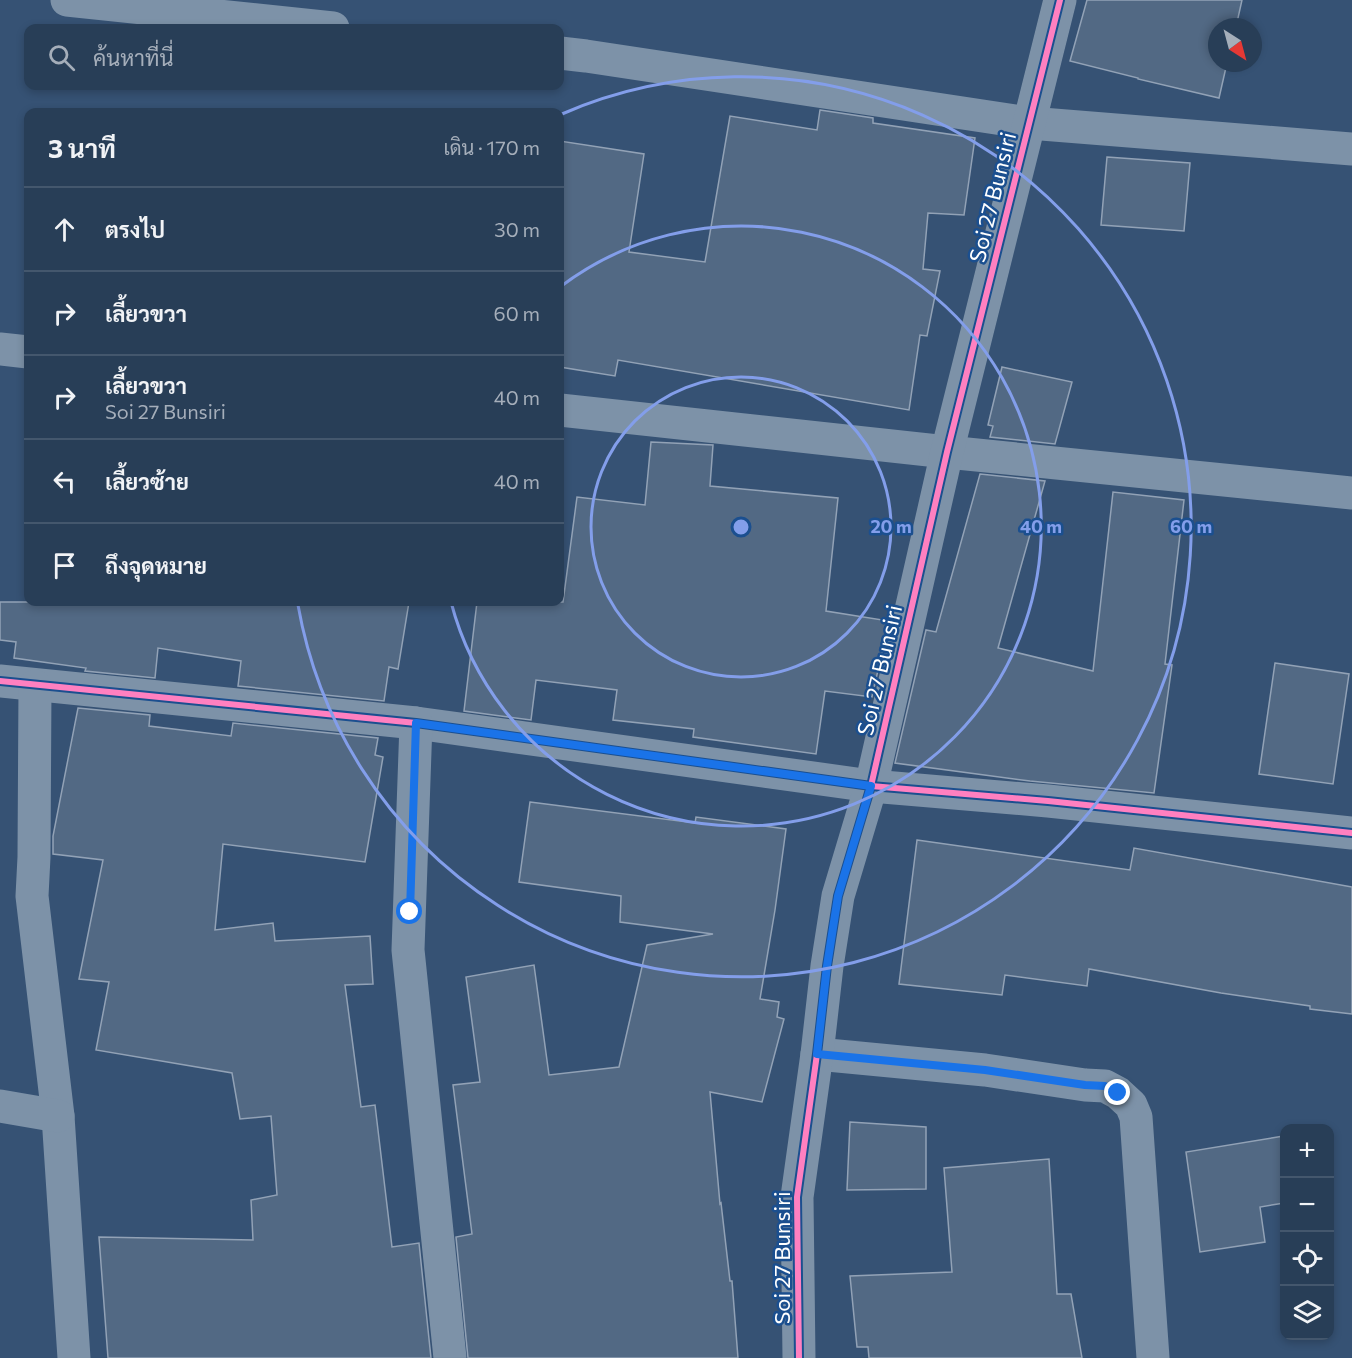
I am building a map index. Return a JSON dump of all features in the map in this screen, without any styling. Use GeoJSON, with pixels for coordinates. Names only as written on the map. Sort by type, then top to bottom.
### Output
{"type":"FeatureCollection","features":[{"type":"Feature","properties":{"kind":"street"},"geometry":{"type":"LineString","coordinates":[[67,0],[295,24]]}},
{"type":"Feature","properties":{"kind":"street","name":"Soi 27 Bunsiri"},"geometry":{"type":"LineString","coordinates":[[799,1358],[798,1197],[838,896],[871,786],[947,452],[1060,0]]}},
{"type":"Feature","properties":{"kind":"street"},"geometry":{"type":"LineString","coordinates":[[564,53],[1029,123],[1352,149]]}},
{"type":"Feature","properties":{"kind":"street"},"geometry":{"type":"LineString","coordinates":[[0,349],[24,352]]}},
{"type":"Feature","properties":{"kind":"street"},"geometry":{"type":"LineString","coordinates":[[564,410],[1352,493]]}},
{"type":"Feature","properties":{"kind":"street"},"geometry":{"type":"LineString","coordinates":[[0,681],[416,723],[871,786],[1048,801],[1352,833]]}},
{"type":"Feature","properties":{"kind":"street"},"geometry":{"type":"LineString","coordinates":[[35,686],[32,896],[58,1116],[74,1358]]}},
{"type":"Feature","properties":{"kind":"street"},"geometry":{"type":"LineString","coordinates":[[416,723],[408,950],[450,1358]]}},
{"type":"Feature","properties":{"kind":"street"},"geometry":{"type":"LineString","coordinates":[[817,1054],[985,1070],[1105,1086],[1118,1093],[1131,1106],[1136,1117],[1153,1358]]}},
{"type":"Feature","properties":{"kind":"street"},"geometry":{"type":"LineString","coordinates":[[0,1106],[58,1116]]}},
{"type":"Feature","properties":{"kind":"building"},"geometry":{"type":"Polygon","coordinates":[[[1087,0],[1242,0],[1238,18],[1208,18],[1208,72],[1225,72],[1219,98],[1070,61],[1087,0]]]}},
{"type":"Feature","properties":{"kind":"building"},"geometry":{"type":"Polygon","coordinates":[[[820,110],[873,118],[873,123],[975,138],[964,215],[928,213],[923,269],[940,271],[927,336],[920,335],[909,410],[618,360],[615,376],[564,368],[564,142],[644,154],[629,252],[705,262],[730,116],[817,130],[820,110]]]}},
{"type":"Feature","properties":{"kind":"building"},"geometry":{"type":"Polygon","coordinates":[[[1107,157],[1190,163],[1184,231],[1101,225],[1107,157]]]}},
{"type":"Feature","properties":{"kind":"building"},"geometry":{"type":"Polygon","coordinates":[[[1002,367],[1072,382],[1055,444],[990,437],[993,426],[988,425],[1002,367]]]}},
{"type":"Feature","properties":{"kind":"building"},"geometry":{"type":"Polygon","coordinates":[[[651,442],[713,445],[710,486],[838,498],[826,611],[889,621],[872,697],[825,691],[816,754],[693,737],[694,729],[613,720],[617,690],[536,680],[531,720],[464,711],[477,606],[564,606],[577,497],[645,505],[651,442]]]}},
{"type":"Feature","properties":{"kind":"building"},"geometry":{"type":"Polygon","coordinates":[[[980,474],[1045,481],[998,648],[1093,671],[1113,492],[1184,500],[1165,664],[1172,665],[1154,793],[1030,781],[895,763],[926,630],[936,632],[980,474]]]}},
{"type":"Feature","properties":{"kind":"building"},"geometry":{"type":"Polygon","coordinates":[[[0,602],[24,602],[24,606],[408,606],[398,669],[389,667],[384,701],[238,686],[241,661],[158,648],[155,678],[85,671],[86,668],[14,658],[16,642],[0,640],[0,602]]]}},
{"type":"Feature","properties":{"kind":"building"},"geometry":{"type":"Polygon","coordinates":[[[1275,663],[1349,674],[1333,784],[1259,774],[1275,663]]]}},
{"type":"Feature","properties":{"kind":"building"},"geometry":{"type":"Polygon","coordinates":[[[78,708],[150,715],[149,726],[231,736],[233,723],[378,738],[375,755],[383,757],[365,862],[223,844],[215,930],[273,923],[275,941],[370,936],[373,984],[345,985],[361,1107],[375,1105],[392,1247],[419,1243],[431,1358],[108,1358],[99,1237],[253,1240],[251,1200],[277,1195],[271,1116],[240,1119],[232,1073],[96,1050],[109,982],[79,979],[103,860],[53,854],[53,836],[78,708]]]}},
{"type":"Feature","properties":{"kind":"building"},"geometry":{"type":"Polygon","coordinates":[[[530,802],[695,823],[696,817],[786,829],[760,999],[779,1002],[777,1017],[784,1019],[762,1102],[710,1092],[720,1204],[730,1281],[732,1281],[738,1358],[468,1358],[456,1237],[472,1234],[453,1085],[480,1082],[466,977],[534,965],[549,1075],[619,1067],[647,945],[713,934],[620,922],[621,896],[519,882],[530,802]]]}},
{"type":"Feature","properties":{"kind":"building"},"geometry":{"type":"Polygon","coordinates":[[[917,840],[1130,870],[1134,848],[1352,887],[1352,1014],[1310,1009],[1310,1006],[1221,993],[1089,969],[1087,986],[1005,975],[1002,995],[899,984],[917,840]]]}},
{"type":"Feature","properties":{"kind":"building"},"geometry":{"type":"Polygon","coordinates":[[[850,1122],[926,1127],[926,1189],[847,1190],[850,1122]]]}},
{"type":"Feature","properties":{"kind":"building"},"geometry":{"type":"Polygon","coordinates":[[[1280,1137],[1280,1204],[1260,1207],[1265,1242],[1200,1252],[1186,1152],[1280,1137]]]}},
{"type":"Feature","properties":{"kind":"building"},"geometry":{"type":"Polygon","coordinates":[[[1049,1159],[1057,1294],[1071,1294],[1082,1358],[869,1358],[868,1347],[857,1347],[850,1276],[952,1272],[944,1168],[1049,1159]]]}},
{"type":"Feature","properties":{"kind":"cycle path"},"geometry":{"type":"LineString","coordinates":[[799,1358],[797,1197],[838,896],[871,786],[947,452],[1060,0]]}},
{"type":"Feature","properties":{"kind":"cycle path"},"geometry":{"type":"LineString","coordinates":[[0,681],[416,723],[871,786],[1048,801],[1352,833]]}},
{"type":"Feature","properties":{"kind":"route"},"geometry":{"type":"LineString","coordinates":[[410,912],[416,723],[871,786],[838,896],[817,1054],[985,1070],[1105,1086],[1118,1093]]}}]}
